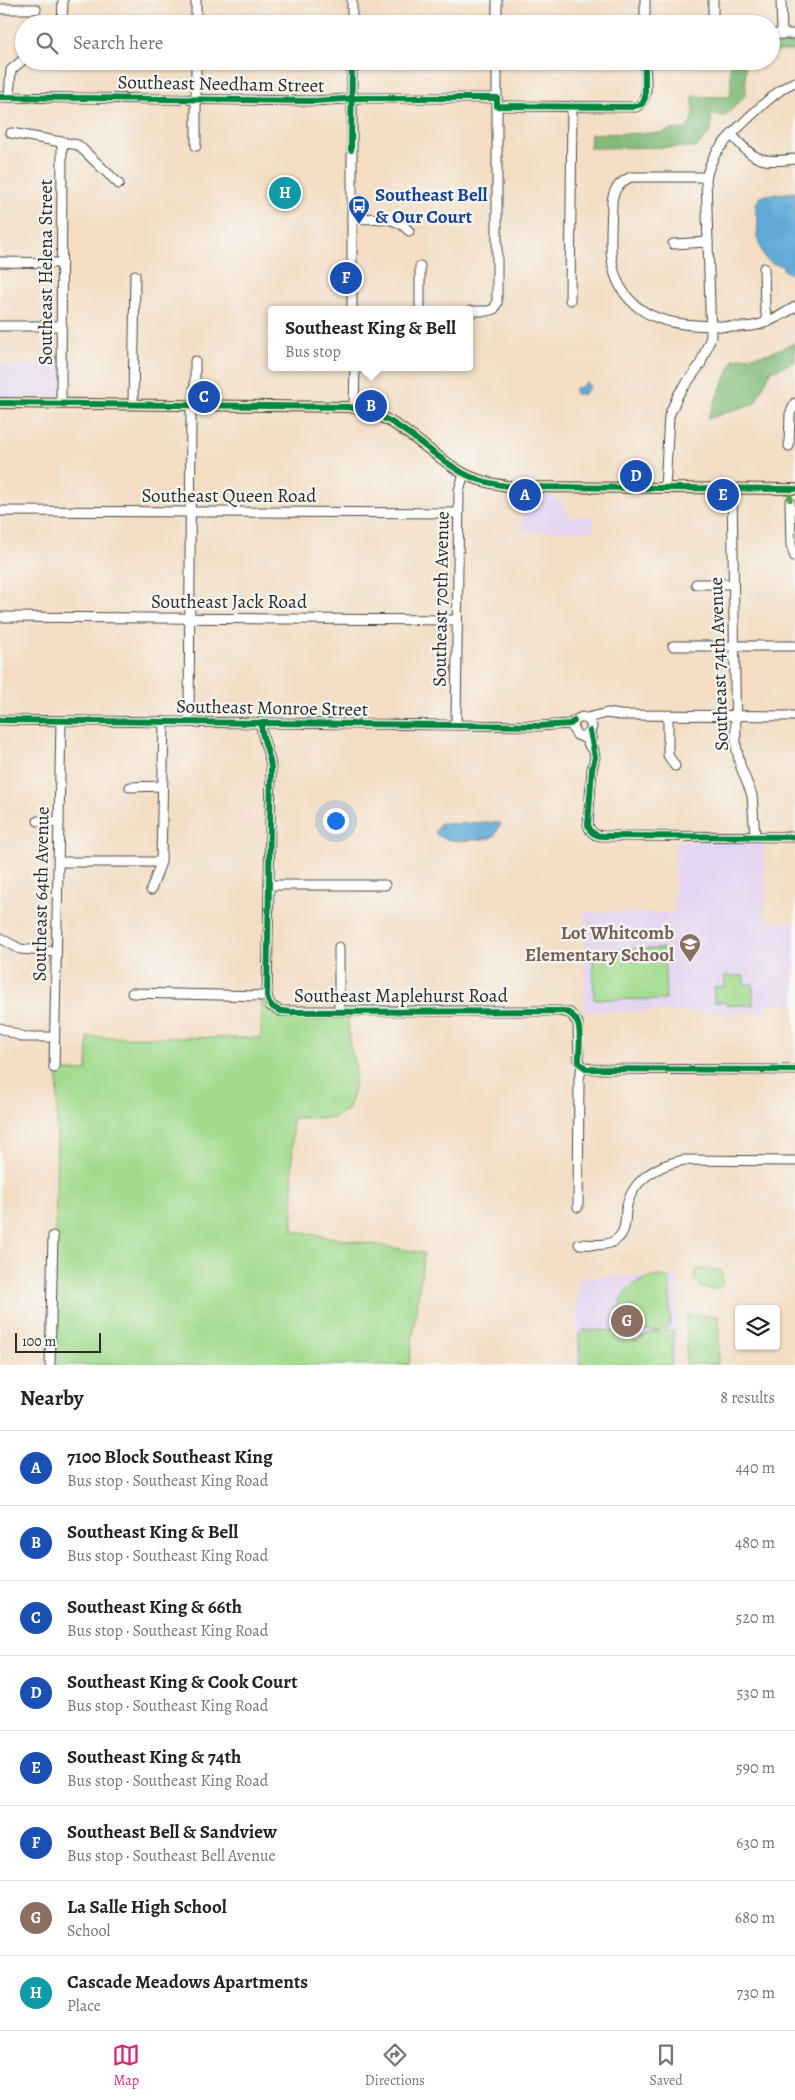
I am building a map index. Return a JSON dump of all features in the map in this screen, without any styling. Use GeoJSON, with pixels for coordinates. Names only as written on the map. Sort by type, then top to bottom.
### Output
{"type":"FeatureCollection","features":[{"type":"Feature","properties":{"kind":"main road"},"geometry":{"type":"LineString","coordinates":[[0,403],[354,407],[373,412],[394,423],[464,474],[484,481],[515,487],[795,489]]}},
{"type":"Feature","properties":{"kind":"street"},"geometry":{"type":"LineString","coordinates":[[62,15],[63,0]]}},
{"type":"Feature","properties":{"kind":"street"},"geometry":{"type":"LineString","coordinates":[[196,0],[196,15]]}},
{"type":"Feature","properties":{"kind":"street"},"geometry":{"type":"LineString","coordinates":[[352,0],[352,15]]}},
{"type":"Feature","properties":{"kind":"street"},"geometry":{"type":"LineString","coordinates":[[497,0],[497,15]]}},
{"type":"Feature","properties":{"kind":"street"},"geometry":{"type":"LineString","coordinates":[[645,0],[645,15]]}},
{"type":"Feature","properties":{"kind":"street"},"geometry":{"type":"LineString","coordinates":[[713,0],[713,15]]}},
{"type":"Feature","properties":{"kind":"street"},"geometry":{"type":"LineString","coordinates":[[781,0],[782,34],[795,34]]}},
{"type":"Feature","properties":{"kind":"street"},"geometry":{"type":"LineString","coordinates":[[0,8],[36,9]]}},
{"type":"Feature","properties":{"kind":"street"},"geometry":{"type":"LineString","coordinates":[[4,97],[11,70],[15,67]]}},
{"type":"Feature","properties":{"kind":"street"},"geometry":{"type":"LineString","coordinates":[[196,70],[196,146]]}},
{"type":"Feature","properties":{"kind":"street"},"geometry":{"type":"LineString","coordinates":[[352,70],[352,306]]}},
{"type":"Feature","properties":{"kind":"street"},"geometry":{"type":"LineString","coordinates":[[473,311],[494,309],[497,303],[497,70]]}},
{"type":"Feature","properties":{"kind":"street","name":"Southeast Needham Street"},"geometry":{"type":"LineString","coordinates":[[4,97],[315,101],[352,99],[632,107],[642,104],[645,98],[645,70]]}},
{"type":"Feature","properties":{"kind":"street"},"geometry":{"type":"LineString","coordinates":[[665,488],[669,416],[678,396],[700,366],[708,349],[711,326],[706,179],[712,160],[732,135],[780,90],[795,82]]}},
{"type":"Feature","properties":{"kind":"street"},"geometry":{"type":"LineString","coordinates":[[570,300],[572,106]]}},
{"type":"Feature","properties":{"kind":"street"},"geometry":{"type":"LineString","coordinates":[[11,133],[78,145],[118,184]]}},
{"type":"Feature","properties":{"kind":"street"},"geometry":{"type":"LineString","coordinates":[[732,135],[750,155],[760,160],[772,162],[795,159]]}},
{"type":"Feature","properties":{"kind":"street","name":"Southeast Helena Street"},"geometry":{"type":"LineString","coordinates":[[62,141],[62,404]]}},
{"type":"Feature","properties":{"kind":"street"},"geometry":{"type":"LineString","coordinates":[[706,179],[700,177],[642,176],[631,177],[623,181],[613,194],[612,258],[621,287],[642,311],[670,323],[750,326],[768,322],[795,307]]}},
{"type":"Feature","properties":{"kind":"street"},"geometry":{"type":"LineString","coordinates":[[352,219],[392,220],[404,224],[409,231]]}},
{"type":"Feature","properties":{"kind":"street"},"geometry":{"type":"LineString","coordinates":[[673,244],[708,242]]}},
{"type":"Feature","properties":{"kind":"street"},"geometry":{"type":"LineString","coordinates":[[0,262],[62,263]]}},
{"type":"Feature","properties":{"kind":"street"},"geometry":{"type":"LineString","coordinates":[[420,266],[420,306]]}},
{"type":"Feature","properties":{"kind":"street"},"geometry":{"type":"LineString","coordinates":[[764,268],[765,309],[768,322]]}},
{"type":"Feature","properties":{"kind":"street"},"geometry":{"type":"LineString","coordinates":[[133,404],[135,275]]}},
{"type":"Feature","properties":{"kind":"street"},"geometry":{"type":"LineString","coordinates":[[0,326],[62,326]]}},
{"type":"Feature","properties":{"kind":"street"},"geometry":{"type":"LineString","coordinates":[[189,722],[191,412],[195,361]]}},
{"type":"Feature","properties":{"kind":"street"},"geometry":{"type":"LineString","coordinates":[[354,407],[356,371]]}},
{"type":"Feature","properties":{"kind":"street"},"geometry":{"type":"LineString","coordinates":[[789,446],[790,414],[795,403]]}},
{"type":"Feature","properties":{"kind":"street","name":"Southeast 70th Avenue"},"geometry":{"type":"LineString","coordinates":[[456,725],[458,513],[459,486],[464,474]]}},
{"type":"Feature","properties":{"kind":"street","name":"Southeast 74th Avenue"},"geometry":{"type":"LineString","coordinates":[[732,488],[738,759],[752,795],[755,836]]}},
{"type":"Feature","properties":{"kind":"street"},"geometry":{"type":"LineString","coordinates":[[790,502],[791,545],[795,557]]}},
{"type":"Feature","properties":{"kind":"street","name":"Southeast Queen Road"},"geometry":{"type":"LineString","coordinates":[[0,511],[458,513]]}},
{"type":"Feature","properties":{"kind":"street"},"geometry":{"type":"LineString","coordinates":[[696,584],[733,584]]}},
{"type":"Feature","properties":{"kind":"street","name":"Southeast Jack Road"},"geometry":{"type":"LineString","coordinates":[[0,617],[457,620]]}},
{"type":"Feature","properties":{"kind":"street"},"geometry":{"type":"LineString","coordinates":[[673,646],[795,646]]}},
{"type":"Feature","properties":{"kind":"street"},"geometry":{"type":"LineString","coordinates":[[795,716],[620,715],[599,720],[583,727],[589,746],[592,769],[588,822],[591,832],[603,836],[795,837]]}},
{"type":"Feature","properties":{"kind":"street"},"geometry":{"type":"LineString","coordinates":[[668,716],[668,755],[675,766]]}},
{"type":"Feature","properties":{"kind":"street","name":"Southeast Monroe Street"},"geometry":{"type":"LineString","coordinates":[[0,720],[543,726],[550,729],[583,727]]}},
{"type":"Feature","properties":{"kind":"street","name":"Southeast 64th Avenue"},"geometry":{"type":"LineString","coordinates":[[54,1068],[61,721]]}},
{"type":"Feature","properties":{"kind":"street"},"geometry":{"type":"LineString","coordinates":[[151,890],[160,862],[164,722]]}},
{"type":"Feature","properties":{"kind":"street","name":"Southeast Maplehurst Road"},"geometry":{"type":"LineString","coordinates":[[260,723],[261,732],[270,756],[271,768],[267,996],[271,1006],[281,1012],[563,1011],[576,1017],[580,1029],[579,1063],[582,1066]]}},
{"type":"Feature","properties":{"kind":"street"},"geometry":{"type":"LineString","coordinates":[[130,787],[162,786]]}},
{"type":"Feature","properties":{"kind":"street"},"geometry":{"type":"LineString","coordinates":[[38,821],[60,822]]}},
{"type":"Feature","properties":{"kind":"street"},"geometry":{"type":"LineString","coordinates":[[59,862],[160,862]]}},
{"type":"Feature","properties":{"kind":"street"},"geometry":{"type":"LineString","coordinates":[[269,885],[385,885]]}},
{"type":"Feature","properties":{"kind":"street"},"geometry":{"type":"LineString","coordinates":[[0,938],[27,951],[56,952]]}},
{"type":"Feature","properties":{"kind":"street"},"geometry":{"type":"LineString","coordinates":[[339,947],[339,1011]]}},
{"type":"Feature","properties":{"kind":"street"},"geometry":{"type":"LineString","coordinates":[[132,993],[267,996]]}},
{"type":"Feature","properties":{"kind":"street"},"geometry":{"type":"LineString","coordinates":[[0,1028],[23,1037],[54,1037]]}},
{"type":"Feature","properties":{"kind":"street"},"geometry":{"type":"LineString","coordinates":[[578,1207],[579,1079],[582,1066],[590,1069],[795,1070]]}},
{"type":"Feature","properties":{"kind":"street"},"geometry":{"type":"LineString","coordinates":[[579,1244],[607,1244],[619,1237],[624,1230],[626,1208],[633,1191],[645,1176],[668,1163],[684,1160],[795,1161]]}},
{"type":"Feature","properties":{"kind":"street"},"geometry":{"type":"LineString","coordinates":[[50,1365],[52,1236]]}},
{"type":"Feature","properties":{"kind":"shaded area"},"geometry":{"type":"Polygon","coordinates":[[[0,361],[2,361],[3,365],[66,365],[66,397],[0,397],[0,361]]]}},
{"type":"Feature","properties":{"kind":"shaded area"},"geometry":{"type":"Polygon","coordinates":[[[522,495],[552,495],[552,497],[564,504],[564,510],[569,514],[569,517],[594,516],[594,531],[522,531],[522,495]]]}},
{"type":"Feature","properties":{"kind":"shaded area","name":"Lot Whitcomb Elementary School"},"geometry":{"type":"Polygon","coordinates":[[[675,841],[764,841],[765,922],[795,922],[795,1005],[766,1004],[765,1013],[585,1011],[585,912],[675,913],[675,841]]]}},
{"type":"Feature","properties":{"kind":"shaded area"},"geometry":{"type":"Polygon","coordinates":[[[678,1276],[676,1365],[576,1365],[578,1277],[678,1276]]]}},
{"type":"Feature","properties":{"kind":"green space"},"geometry":{"type":"Polygon","coordinates":[[[780,39],[795,39],[795,51],[780,51],[780,39]]]}},
{"type":"Feature","properties":{"kind":"green space"},"geometry":{"type":"Polygon","coordinates":[[[730,70],[745,70],[746,94],[726,116],[711,115],[711,132],[697,147],[590,148],[591,134],[660,133],[669,130],[687,129],[693,117],[693,96],[727,97],[731,93],[730,70]]]}},
{"type":"Feature","properties":{"kind":"green space"},"geometry":{"type":"Polygon","coordinates":[[[795,343],[795,362],[771,371],[755,403],[707,419],[734,359],[770,353],[795,343]]]}},
{"type":"Feature","properties":{"kind":"green space"},"geometry":{"type":"Polygon","coordinates":[[[593,949],[664,949],[666,1000],[594,999],[593,949]]]}},
{"type":"Feature","properties":{"kind":"green space"},"geometry":{"type":"Polygon","coordinates":[[[725,976],[744,976],[744,984],[753,984],[753,1005],[726,1005],[726,1002],[714,1002],[714,987],[725,987],[725,976]]]}},
{"type":"Feature","properties":{"kind":"green space"},"geometry":{"type":"Polygon","coordinates":[[[262,1000],[269,1011],[274,1014],[348,1015],[349,1043],[356,1069],[353,1093],[347,1110],[333,1118],[292,1118],[293,1231],[424,1253],[409,1365],[53,1365],[58,1071],[87,1071],[88,1037],[261,1038],[262,1000]]]}},
{"type":"Feature","properties":{"kind":"green space"},"geometry":{"type":"Polygon","coordinates":[[[698,1269],[720,1270],[723,1281],[720,1288],[706,1289],[701,1287],[699,1282],[694,1280],[694,1275],[698,1269]]]}},
{"type":"Feature","properties":{"kind":"green space"},"geometry":{"type":"Polygon","coordinates":[[[658,1276],[670,1278],[670,1326],[663,1331],[674,1332],[671,1365],[580,1365],[579,1334],[584,1330],[633,1331],[635,1342],[648,1334],[660,1331],[619,1329],[618,1318],[621,1300],[625,1293],[638,1282],[658,1276]]]}},
{"type":"Feature","properties":{"kind":"green space"},"geometry":{"type":"Polygon","coordinates":[[[687,1315],[719,1316],[718,1364],[686,1364],[687,1315]]]}},
{"type":"Feature","properties":{"kind":"water"},"geometry":{"type":"Polygon","coordinates":[[[795,192],[795,276],[783,270],[783,266],[771,263],[764,257],[757,237],[758,219],[756,205],[759,198],[766,195],[795,192]]]}},
{"type":"Feature","properties":{"kind":"water"},"geometry":{"type":"Polygon","coordinates":[[[586,382],[590,386],[584,394],[575,394],[575,388],[581,387],[586,382]]]}},
{"type":"Feature","properties":{"kind":"water"},"geometry":{"type":"Polygon","coordinates":[[[440,823],[501,823],[495,835],[490,838],[453,840],[440,837],[435,833],[440,823]]]}},
{"type":"Feature","properties":{"kind":"marked path"},"geometry":{"type":"LineString","coordinates":[[790,489],[790,502]]}},
{"type":"Feature","properties":{"kind":"cycle path"},"geometry":{"type":"LineString","coordinates":[[351,150],[352,70]]}},
{"type":"Feature","properties":{"kind":"cycle path"},"geometry":{"type":"LineString","coordinates":[[0,97],[314,101],[360,98],[497,98],[497,106],[632,107],[642,104],[645,98],[645,70]]}},
{"type":"Feature","properties":{"kind":"cycle path"},"geometry":{"type":"LineString","coordinates":[[0,403],[348,407],[365,410],[380,416],[395,424],[463,473],[475,479],[495,484],[515,487],[795,489]]}},
{"type":"Feature","properties":{"kind":"cycle path"},"geometry":{"type":"LineString","coordinates":[[0,720],[539,726],[570,724],[574,721]]}},
{"type":"Feature","properties":{"kind":"cycle path"},"geometry":{"type":"LineString","coordinates":[[261,723],[262,735],[271,768],[267,996],[271,1006],[275,1009],[295,1012],[563,1011],[571,1014],[578,1025],[580,1032],[579,1063],[587,1069],[795,1070]]}},
{"type":"Feature","properties":{"kind":"cycle path"},"geometry":{"type":"LineString","coordinates":[[590,731],[595,757],[592,769],[588,825],[595,834],[600,836],[795,837]]}},
{"type":"Feature","properties":{"kind":"place","name":"Cascade Meadows Apartments"},"geometry":{"type":"Point","coordinates":[285,193]}},
{"type":"Feature","properties":{"kind":"place","name":"Southeast Bell & Our Court"},"geometry":{"type":"Point","coordinates":[359,225]}},
{"type":"Feature","properties":{"kind":"place","name":"Southeast Bell & Sandview"},"geometry":{"type":"Point","coordinates":[346,278]}},
{"type":"Feature","properties":{"kind":"place","name":"Southeast King & 66th"},"geometry":{"type":"Point","coordinates":[204,397]}},
{"type":"Feature","properties":{"kind":"place","name":"Southeast King & Bell"},"geometry":{"type":"Point","coordinates":[371,406]}},
{"type":"Feature","properties":{"kind":"place","name":"Southeast King & Cook Court"},"geometry":{"type":"Point","coordinates":[636,476]}},
{"type":"Feature","properties":{"kind":"place","name":"7100 Block Southeast King"},"geometry":{"type":"Point","coordinates":[525,495]}},
{"type":"Feature","properties":{"kind":"place","name":"Southeast King & 74th"},"geometry":{"type":"Point","coordinates":[723,495]}},
{"type":"Feature","properties":{"kind":"place","name":"Lot Whitcomb Elementary School"},"geometry":{"type":"Point","coordinates":[690,963]}},
{"type":"Feature","properties":{"kind":"place","name":"La Salle High School"},"geometry":{"type":"Point","coordinates":[627,1321]}}]}
